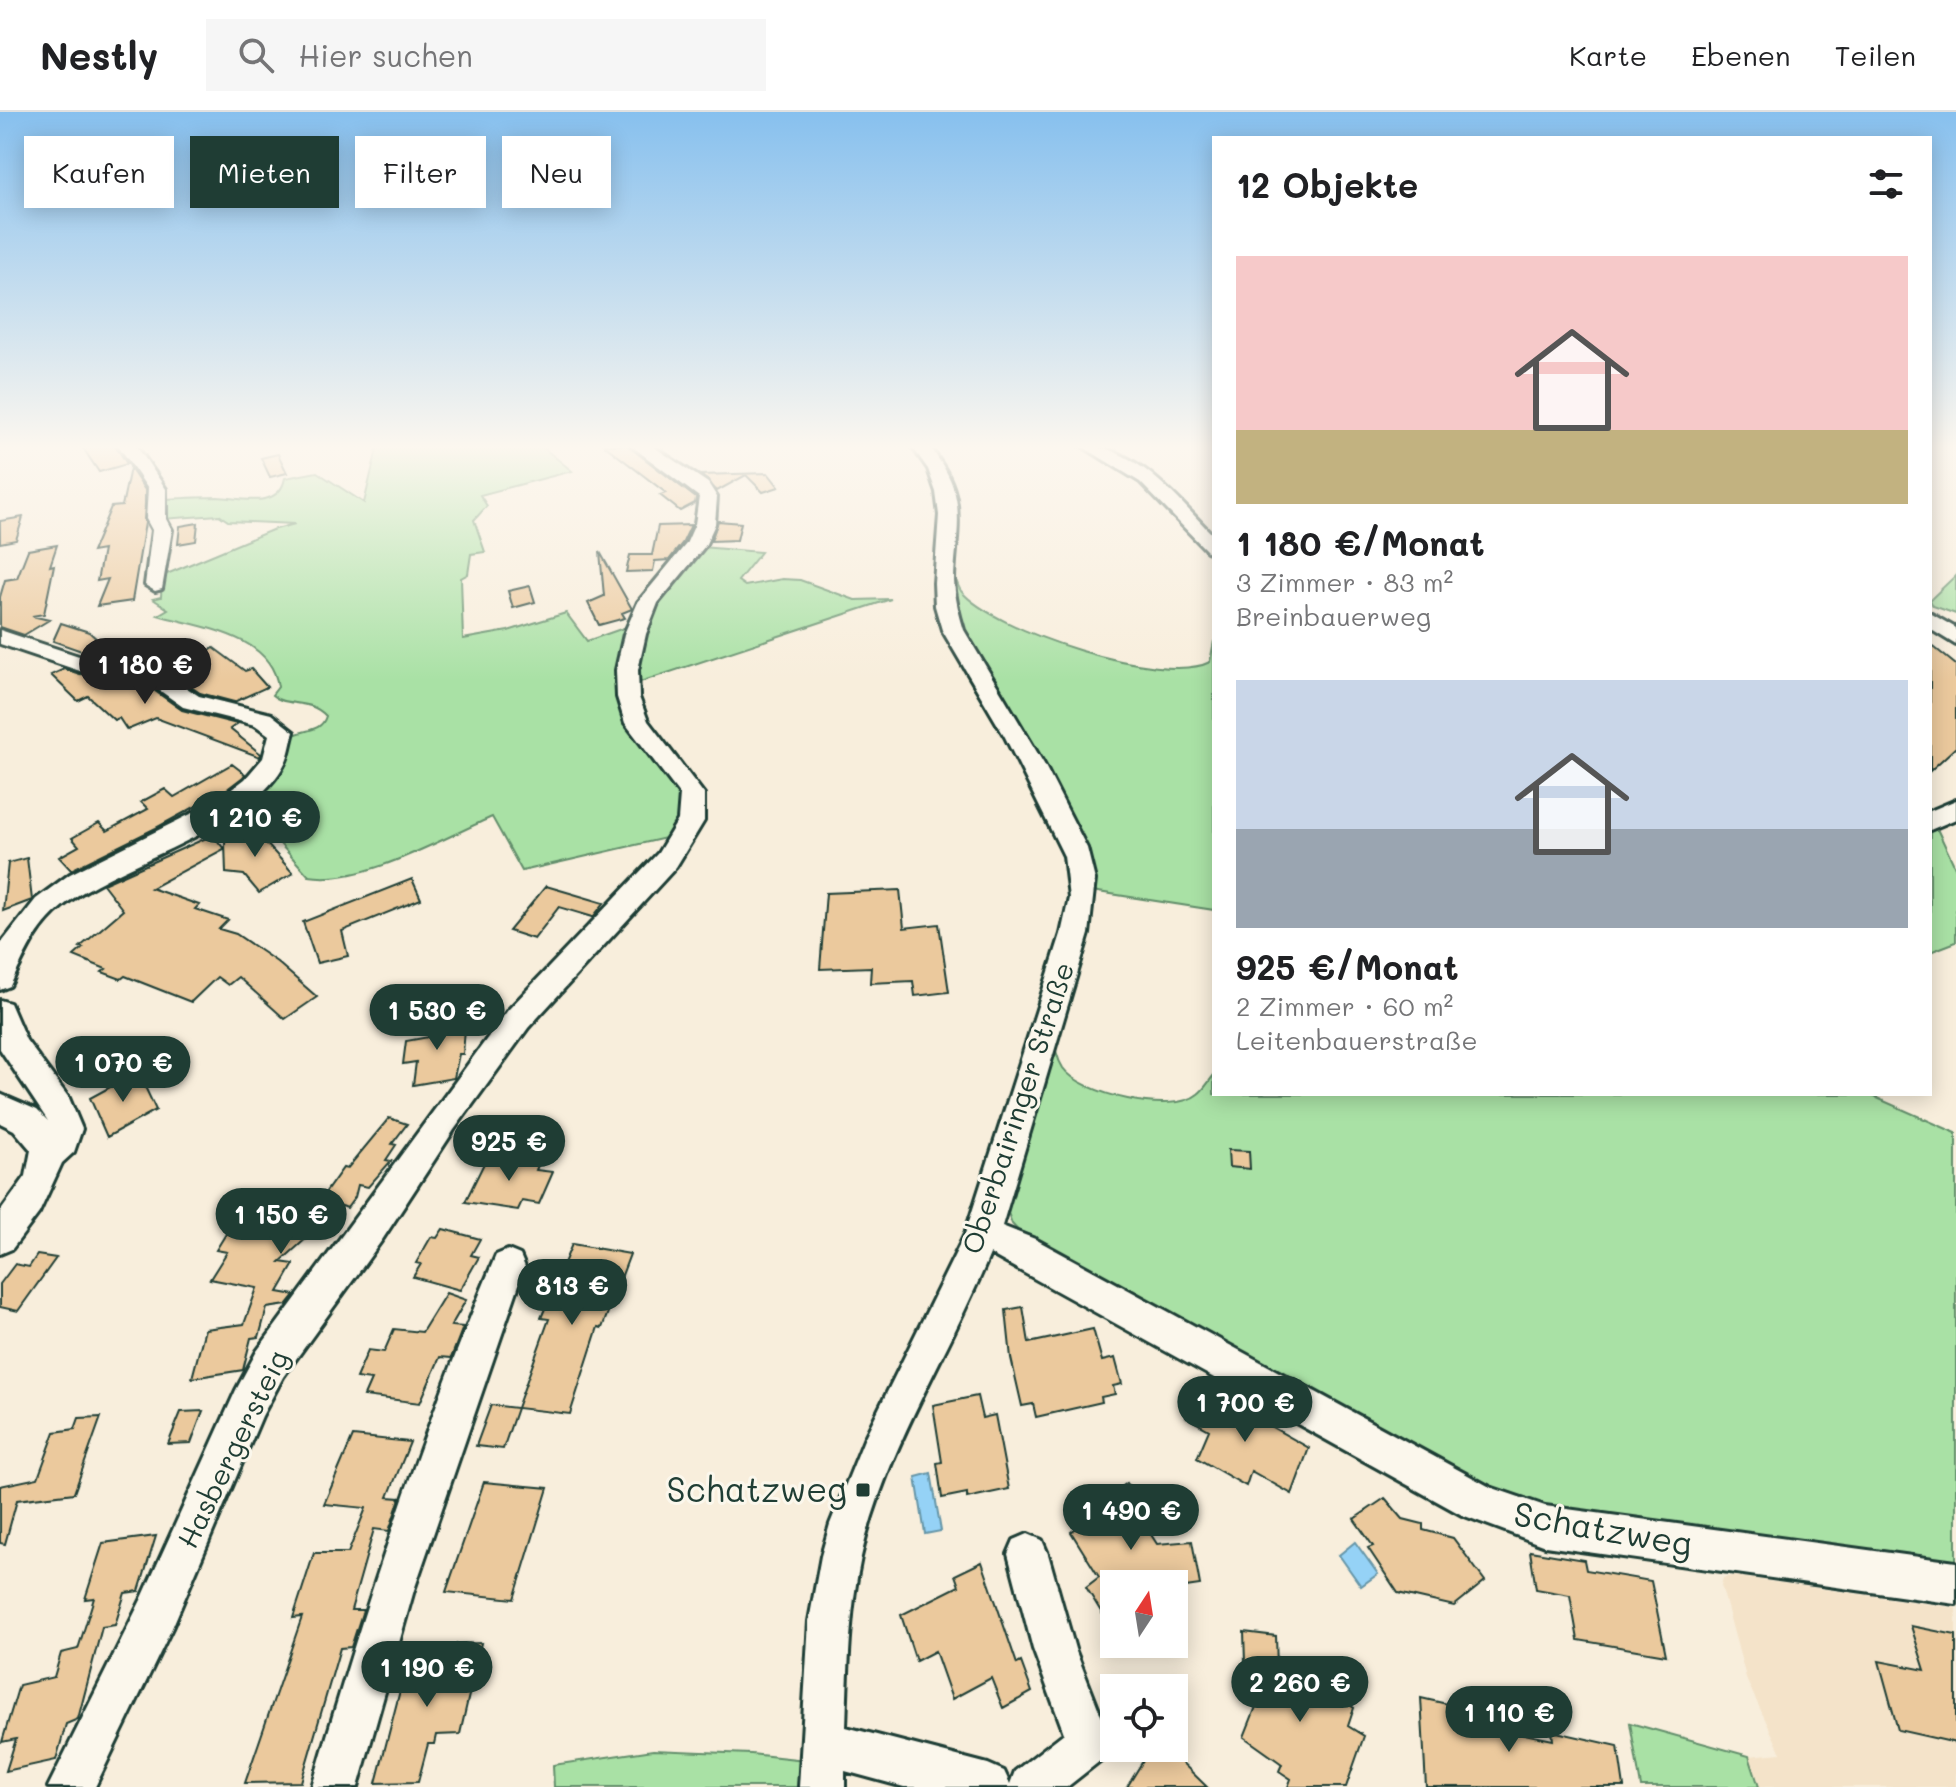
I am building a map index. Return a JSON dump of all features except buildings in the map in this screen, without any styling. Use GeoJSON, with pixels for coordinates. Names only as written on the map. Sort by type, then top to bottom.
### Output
{"type":"FeatureCollection","features":[{"type":"Feature","properties":{"kind":"street"},"geometry":{"type":"LineString","coordinates":[[155,585],[162,530],[158,523]]}},
{"type":"Feature","properties":{"kind":"street","name":"Hasbergersteig"},"geometry":{"type":"LineString","coordinates":[[71,1787],[157,1613],[249,1403],[270,1364],[370,1229],[443,1120],[518,1019],[667,860],[691,821],[692,794],[637,723],[628,697],[627,670],[635,634],[648,602],[695,546],[705,523]]}},
{"type":"Feature","properties":{"kind":"street","name":"Oberbairinger Straße"},"geometry":{"type":"LineString","coordinates":[[822,1787],[831,1607],[839,1561],[851,1523],[982,1234],[1073,936],[1083,883],[1071,843],[1028,757],[961,647],[948,619],[945,594],[949,523]]}},
{"type":"Feature","properties":{"kind":"street"},"geometry":{"type":"LineString","coordinates":[[1191,523],[1212,545]]}},
{"type":"Feature","properties":{"kind":"street"},"geometry":{"type":"LineString","coordinates":[[1932,613],[1956,618]]}},
{"type":"Feature","properties":{"kind":"street"},"geometry":{"type":"LineString","coordinates":[[1932,614],[1956,638]]}},
{"type":"Feature","properties":{"kind":"street"},"geometry":{"type":"LineString","coordinates":[[0,637],[80,664],[141,668],[191,702],[263,719],[282,732],[282,742],[265,772],[234,801],[66,889],[53,899],[25,931],[0,978]]}},
{"type":"Feature","properties":{"kind":"street"},"geometry":{"type":"LineString","coordinates":[[1932,820],[1956,809]]}},
{"type":"Feature","properties":{"kind":"street"},"geometry":{"type":"LineString","coordinates":[[0,1012],[4,1028],[17,1052],[57,1105],[66,1126],[66,1138],[58,1149],[49,1154]]}},
{"type":"Feature","properties":{"kind":"street"},"geometry":{"type":"LineString","coordinates":[[0,1108],[26,1120],[49,1154],[46,1171],[34,1192],[0,1238]]}},
{"type":"Feature","properties":{"kind":"street","name":"Schatzweg"},"geometry":{"type":"LineString","coordinates":[[982,1234],[1023,1251],[1476,1501],[1512,1516],[1545,1526],[1956,1583]]}},
{"type":"Feature","properties":{"kind":"street"},"geometry":{"type":"LineString","coordinates":[[335,1787],[368,1663],[406,1543],[508,1267]]}},
{"type":"Feature","properties":{"kind":"street"},"geometry":{"type":"LineString","coordinates":[[1028,1554],[1041,1611],[1063,1680],[1089,1741],[1031,1787]]}},
{"type":"Feature","properties":{"kind":"street"},"geometry":{"type":"LineString","coordinates":[[824,1743],[988,1787]]}},
{"type":"Feature","properties":{"kind":"shaded area"},"geometry":{"type":"Polygon","coordinates":[[[1732,1576],[1956,1608],[1956,1787],[1759,1787],[1749,1756],[1781,1753],[1747,1681],[1721,1585],[1723,1578],[1732,1576]]]}},
{"type":"Feature","properties":{"kind":"green space"},"geometry":{"type":"Polygon","coordinates":[[[276,523],[475,523],[485,552],[471,554],[468,574],[461,578],[463,639],[508,631],[566,613],[587,641],[632,625],[620,680],[685,790],[679,835],[522,871],[492,817],[377,867],[353,874],[309,876],[243,803],[283,743],[294,735],[320,726],[326,716],[305,704],[284,701],[272,695],[278,687],[273,669],[248,644],[212,629],[158,615],[168,609],[153,599],[161,597],[162,576],[272,530],[295,524],[276,523]]]}},
{"type":"Feature","properties":{"kind":"green space"},"geometry":{"type":"Polygon","coordinates":[[[701,547],[761,552],[738,581],[745,586],[782,579],[800,580],[855,600],[891,599],[631,685],[646,613],[701,547]]]}},
{"type":"Feature","properties":{"kind":"green space"},"geometry":{"type":"Polygon","coordinates":[[[952,568],[961,591],[979,607],[1042,637],[1080,650],[1156,667],[1187,667],[1210,662],[1212,652],[1212,910],[1092,891],[958,630],[952,568]]]}},
{"type":"Feature","properties":{"kind":"green space"},"geometry":{"type":"Polygon","coordinates":[[[1956,575],[1956,614],[1933,606],[1932,598],[1956,575]]]}},
{"type":"Feature","properties":{"kind":"green space"},"geometry":{"type":"Polygon","coordinates":[[[1932,818],[1956,869],[1956,942],[1932,951],[1932,818]]]}},
{"type":"Feature","properties":{"kind":"green space"},"geometry":{"type":"Polygon","coordinates":[[[1053,1032],[1059,1060],[1073,1077],[1107,1093],[1149,1102],[1185,1100],[1200,1092],[1212,1077],[1212,1096],[1873,1096],[1956,1133],[1956,1567],[1639,1523],[1510,1500],[1025,1238],[1012,1224],[1006,1207],[1053,1032]]]}},
{"type":"Feature","properties":{"kind":"green space"},"geometry":{"type":"Polygon","coordinates":[[[1630,1723],[1749,1756],[1759,1787],[1641,1787],[1630,1723]]]}},
{"type":"Feature","properties":{"kind":"green space"},"geometry":{"type":"Polygon","coordinates":[[[653,1750],[751,1754],[805,1760],[803,1787],[554,1787],[553,1765],[653,1750]]]}},
{"type":"Feature","properties":{"kind":"water"},"geometry":{"type":"Polygon","coordinates":[[[931,1473],[941,1531],[925,1534],[916,1477],[931,1473]]]}},
{"type":"Feature","properties":{"kind":"water"},"geometry":{"type":"Polygon","coordinates":[[[1355,1542],[1378,1574],[1361,1586],[1339,1555],[1355,1542]]]}},
{"type":"Feature","properties":{"kind":"place","name":"Schatzweg"},"geometry":{"type":"Point","coordinates":[863,1490]}}]}
